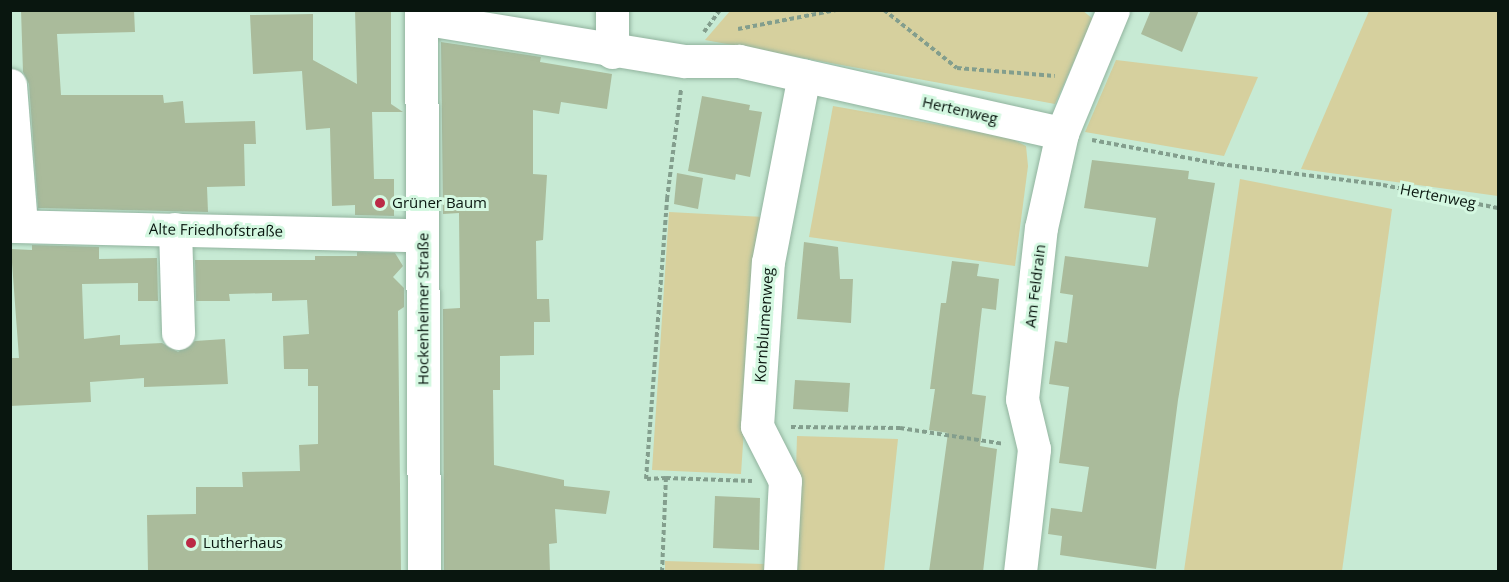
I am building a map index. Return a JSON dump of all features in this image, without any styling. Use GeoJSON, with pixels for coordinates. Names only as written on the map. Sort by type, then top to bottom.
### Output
{"type":"FeatureCollection","features":[{"type":"Feature","properties":{"kind":"street"},"geometry":{"type":"LineString","coordinates":[[612,10],[612,51]]}},
{"type":"Feature","properties":{"kind":"street","name":"Am Feldrain"},"geometry":{"type":"LineString","coordinates":[[1020,572],[1034,449],[1022,399],[1041,228],[1062,133],[1110,12]]}},
{"type":"Feature","properties":{"kind":"street","name":"Hertenweg"},"geometry":{"type":"LineString","coordinates":[[421,14],[612,51],[693,48],[1062,133]]}},
{"type":"Feature","properties":{"kind":"street","name":"Hockenheimer Straße"},"geometry":{"type":"LineString","coordinates":[[421,14],[424,572]]}},
{"type":"Feature","properties":{"kind":"street","name":"Kornblumenweg"},"geometry":{"type":"LineString","coordinates":[[757,426],[768,261],[804,75]]}},
{"type":"Feature","properties":{"kind":"street"},"geometry":{"type":"LineString","coordinates":[[10,85],[16,226]]}},
{"type":"Feature","properties":{"kind":"street","name":"Alte Friedhofstraße"},"geometry":{"type":"LineString","coordinates":[[16,226],[422,235]]}},
{"type":"Feature","properties":{"kind":"street"},"geometry":{"type":"LineString","coordinates":[[175,229],[178,333]]}},
{"type":"Feature","properties":{"kind":"street"},"geometry":{"type":"LineString","coordinates":[[757,426],[785,481],[780,572]]}},
{"type":"Feature","properties":{"kind":"path"},"geometry":{"type":"LineString","coordinates":[[735,29],[837,10]]}},
{"type":"Feature","properties":{"kind":"path"},"geometry":{"type":"LineString","coordinates":[[884,10],[957,68],[1084,79]]}},
{"type":"Feature","properties":{"kind":"path"},"geometry":{"type":"LineString","coordinates":[[713,33],[693,48],[667,199],[646,479],[785,481]]}},
{"type":"Feature","properties":{"kind":"path","name":"Hertenweg"},"geometry":{"type":"LineString","coordinates":[[1062,133],[1220,164],[1383,185],[1498,208]]}},
{"type":"Feature","properties":{"kind":"path"},"geometry":{"type":"LineString","coordinates":[[757,426],[900,428],[1034,449]]}},
{"type":"Feature","properties":{"kind":"path"},"geometry":{"type":"LineString","coordinates":[[662,572],[666,478]]}},
{"type":"Feature","properties":{"kind":"shaded area"},"geometry":{"type":"Polygon","coordinates":[[[1082,10],[1093,19],[1055,104],[705,40],[730,11],[1082,10]]]}},
{"type":"Feature","properties":{"kind":"shaded area"},"geometry":{"type":"Polygon","coordinates":[[[1369,11],[1498,11],[1498,196],[1301,169],[1369,11]]]}},
{"type":"Feature","properties":{"kind":"shaded area"},"geometry":{"type":"Polygon","coordinates":[[[1116,60],[1258,77],[1224,156],[1085,132],[1116,60]]]}},
{"type":"Feature","properties":{"kind":"shaded area"},"geometry":{"type":"Polygon","coordinates":[[[833,106],[1008,137],[1026,146],[1028,166],[1015,266],[809,237],[833,106]]]}},
{"type":"Feature","properties":{"kind":"shaded area"},"geometry":{"type":"Polygon","coordinates":[[[1240,179],[1392,209],[1342,571],[1184,571],[1240,179]]]}},
{"type":"Feature","properties":{"kind":"shaded area"},"geometry":{"type":"Polygon","coordinates":[[[669,212],[764,217],[755,262],[741,474],[652,470],[669,212]]]}},
{"type":"Feature","properties":{"kind":"shaded area"},"geometry":{"type":"Polygon","coordinates":[[[797,436],[898,439],[884,571],[793,572],[797,436]]]}},
{"type":"Feature","properties":{"kind":"shaded area"},"geometry":{"type":"Polygon","coordinates":[[[665,561],[767,564],[767,571],[665,572],[665,561]]]}},
{"type":"Feature","properties":{"kind":"building"},"geometry":{"type":"Polygon","coordinates":[[[21,10],[134,10],[135,32],[57,34],[61,95],[163,95],[164,103],[183,101],[185,123],[255,121],[256,144],[244,144],[245,186],[207,187],[208,212],[38,208],[29,84],[23,72],[21,10]]]}},
{"type":"Feature","properties":{"kind":"building"},"geometry":{"type":"Polygon","coordinates":[[[355,10],[391,10],[391,104],[403,112],[372,112],[374,179],[394,179],[394,216],[355,215],[355,205],[332,206],[330,128],[306,130],[302,71],[253,74],[250,15],[313,14],[313,60],[357,84],[355,10]]]}},
{"type":"Feature","properties":{"kind":"building"},"geometry":{"type":"Polygon","coordinates":[[[1151,10],[1199,10],[1182,52],[1141,34],[1151,10]]]}},
{"type":"Feature","properties":{"kind":"building"},"geometry":{"type":"Polygon","coordinates":[[[441,42],[541,57],[540,62],[612,74],[607,109],[561,102],[559,114],[533,110],[533,174],[547,175],[543,240],[536,241],[537,299],[549,299],[550,322],[534,322],[534,355],[500,356],[500,390],[493,390],[494,465],[564,480],[564,486],[610,491],[606,514],[555,509],[557,543],[549,544],[550,572],[444,572],[443,309],[460,308],[459,213],[443,214],[441,42]]]}},
{"type":"Feature","properties":{"kind":"building"},"geometry":{"type":"Polygon","coordinates":[[[702,96],[750,105],[749,110],[762,112],[750,177],[736,174],[735,180],[688,171],[702,96]]]}},
{"type":"Feature","properties":{"kind":"building"},"geometry":{"type":"Polygon","coordinates":[[[1092,160],[1189,171],[1188,179],[1215,183],[1178,400],[1156,569],[1060,555],[1062,536],[1048,534],[1051,508],[1082,512],[1089,467],[1059,463],[1069,387],[1049,384],[1055,341],[1067,343],[1073,295],[1060,293],[1065,256],[1148,267],[1156,218],[1084,208],[1092,160]]]}},
{"type":"Feature","properties":{"kind":"building"},"geometry":{"type":"Polygon","coordinates":[[[677,173],[703,178],[698,209],[674,204],[677,173]]]}},
{"type":"Feature","properties":{"kind":"building"},"geometry":{"type":"Polygon","coordinates":[[[804,242],[838,247],[840,279],[853,279],[851,323],[797,319],[804,242]]]}},
{"type":"Feature","properties":{"kind":"building"},"geometry":{"type":"Polygon","coordinates":[[[32,245],[99,247],[99,259],[157,258],[158,301],[138,301],[138,283],[82,284],[84,339],[120,335],[120,345],[162,343],[178,352],[195,341],[225,339],[228,384],[144,387],[144,378],[90,382],[91,402],[10,406],[10,358],[19,358],[11,249],[32,250],[32,245]]]}},
{"type":"Feature","properties":{"kind":"building"},"geometry":{"type":"Polygon","coordinates":[[[357,252],[395,253],[403,266],[393,277],[404,288],[404,307],[398,311],[401,572],[148,572],[147,515],[196,514],[196,487],[243,487],[242,472],[300,471],[299,445],[318,444],[318,386],[308,386],[308,369],[284,369],[283,336],[309,334],[307,300],[272,301],[272,293],[229,294],[230,301],[196,301],[195,260],[315,260],[315,256],[357,256],[357,252]]]}},
{"type":"Feature","properties":{"kind":"building"},"geometry":{"type":"Polygon","coordinates":[[[952,261],[979,264],[977,276],[999,279],[996,310],[982,308],[972,394],[986,396],[980,446],[997,449],[983,572],[929,572],[948,433],[929,430],[935,389],[930,389],[941,303],[946,303],[952,261]]]}},
{"type":"Feature","properties":{"kind":"building"},"geometry":{"type":"Polygon","coordinates":[[[795,380],[850,383],[848,412],[793,409],[795,380]]]}},
{"type":"Feature","properties":{"kind":"building"},"geometry":{"type":"Polygon","coordinates":[[[715,496],[760,498],[759,550],[713,548],[715,496]]]}},
{"type":"Feature","properties":{"kind":"place","name":"Grüner Baum"},"geometry":{"type":"Point","coordinates":[380,203]}},
{"type":"Feature","properties":{"kind":"place","name":"Lutherhaus"},"geometry":{"type":"Point","coordinates":[191,543]}}]}
